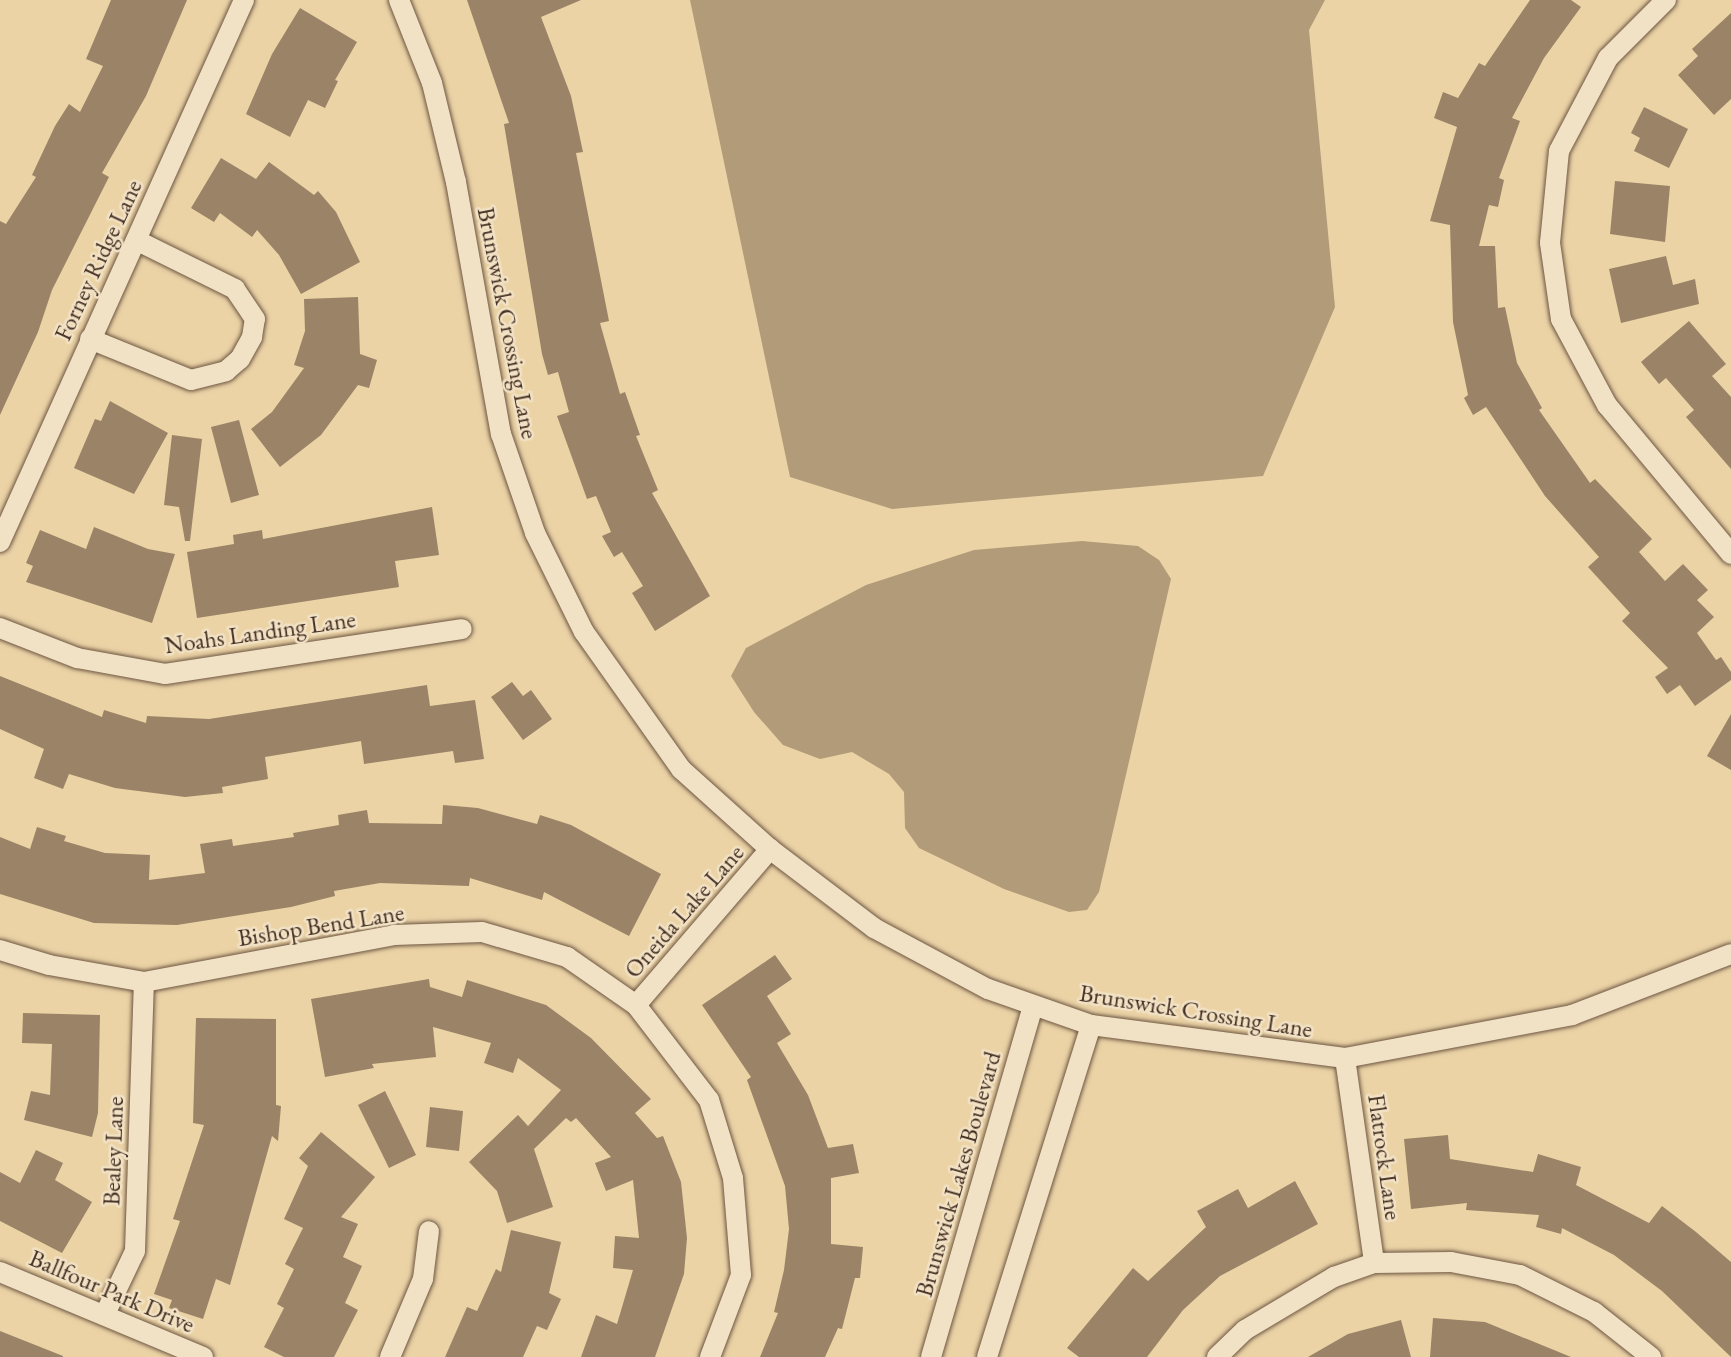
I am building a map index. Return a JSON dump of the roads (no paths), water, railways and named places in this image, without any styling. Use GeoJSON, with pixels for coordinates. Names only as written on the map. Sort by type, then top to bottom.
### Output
{"type":"FeatureCollection","features":[{"type":"Feature","properties":{"kind":"street","name":"Forney Ridge Lane"},"geometry":{"type":"LineString","coordinates":[[0,542],[244,0]]}},
{"type":"Feature","properties":{"kind":"street","name":"Brunswick Crossing Lane"},"geometry":{"type":"LineString","coordinates":[[399,0],[432,83],[456,182],[501,434],[535,533],[584,632],[681,769],[770,849],[874,928],[988,989],[1090,1025],[1345,1058],[1572,1015],[1731,954]]}},
{"type":"Feature","properties":{"kind":"street"},"geometry":{"type":"LineString","coordinates":[[1666,0],[1608,58],[1559,151],[1550,243],[1561,319],[1607,405],[1731,554]]}},
{"type":"Feature","properties":{"kind":"street"},"geometry":{"type":"LineString","coordinates":[[90,339],[191,380],[226,371],[240,359],[252,338],[255,319],[235,289],[136,240]]}},
{"type":"Feature","properties":{"kind":"street","name":"Noahs Landing Lane"},"geometry":{"type":"LineString","coordinates":[[0,627],[76,658],[165,674],[462,629]]}},
{"type":"Feature","properties":{"kind":"street","name":"Oneida Lake Lane"},"geometry":{"type":"LineString","coordinates":[[636,1005],[770,849]]}},
{"type":"Feature","properties":{"kind":"street","name":"Bishop Bend Lane"},"geometry":{"type":"LineString","coordinates":[[0,950],[49,965],[144,982],[394,935],[482,932],[567,957],[636,1005],[709,1100],[733,1178],[741,1275],[710,1357]]}},
{"type":"Feature","properties":{"kind":"street","name":"Bealey Lane"},"geometry":{"type":"LineString","coordinates":[[105,1314],[135,1251],[144,982]]}},
{"type":"Feature","properties":{"kind":"street","name":"Brunswick Lakes Boulevard"},"geometry":{"type":"LineString","coordinates":[[931,1357],[1033,1006]]}},
{"type":"Feature","properties":{"kind":"street"},"geometry":{"type":"LineString","coordinates":[[987,1357],[1090,1025]]}},
{"type":"Feature","properties":{"kind":"street","name":"Flatrock Lane"},"geometry":{"type":"LineString","coordinates":[[1345,1058],[1374,1263]]}},
{"type":"Feature","properties":{"kind":"street"},"geometry":{"type":"LineString","coordinates":[[390,1357],[423,1279],[429,1231]]}},
{"type":"Feature","properties":{"kind":"street"},"geometry":{"type":"LineString","coordinates":[[1217,1357],[1245,1330],[1283,1305],[1374,1263],[1450,1262],[1520,1275],[1594,1312],[1651,1357]]}},
{"type":"Feature","properties":{"kind":"street","name":"Ballfour Park Drive"},"geometry":{"type":"LineString","coordinates":[[0,1272],[105,1314],[203,1357]]}}]}
